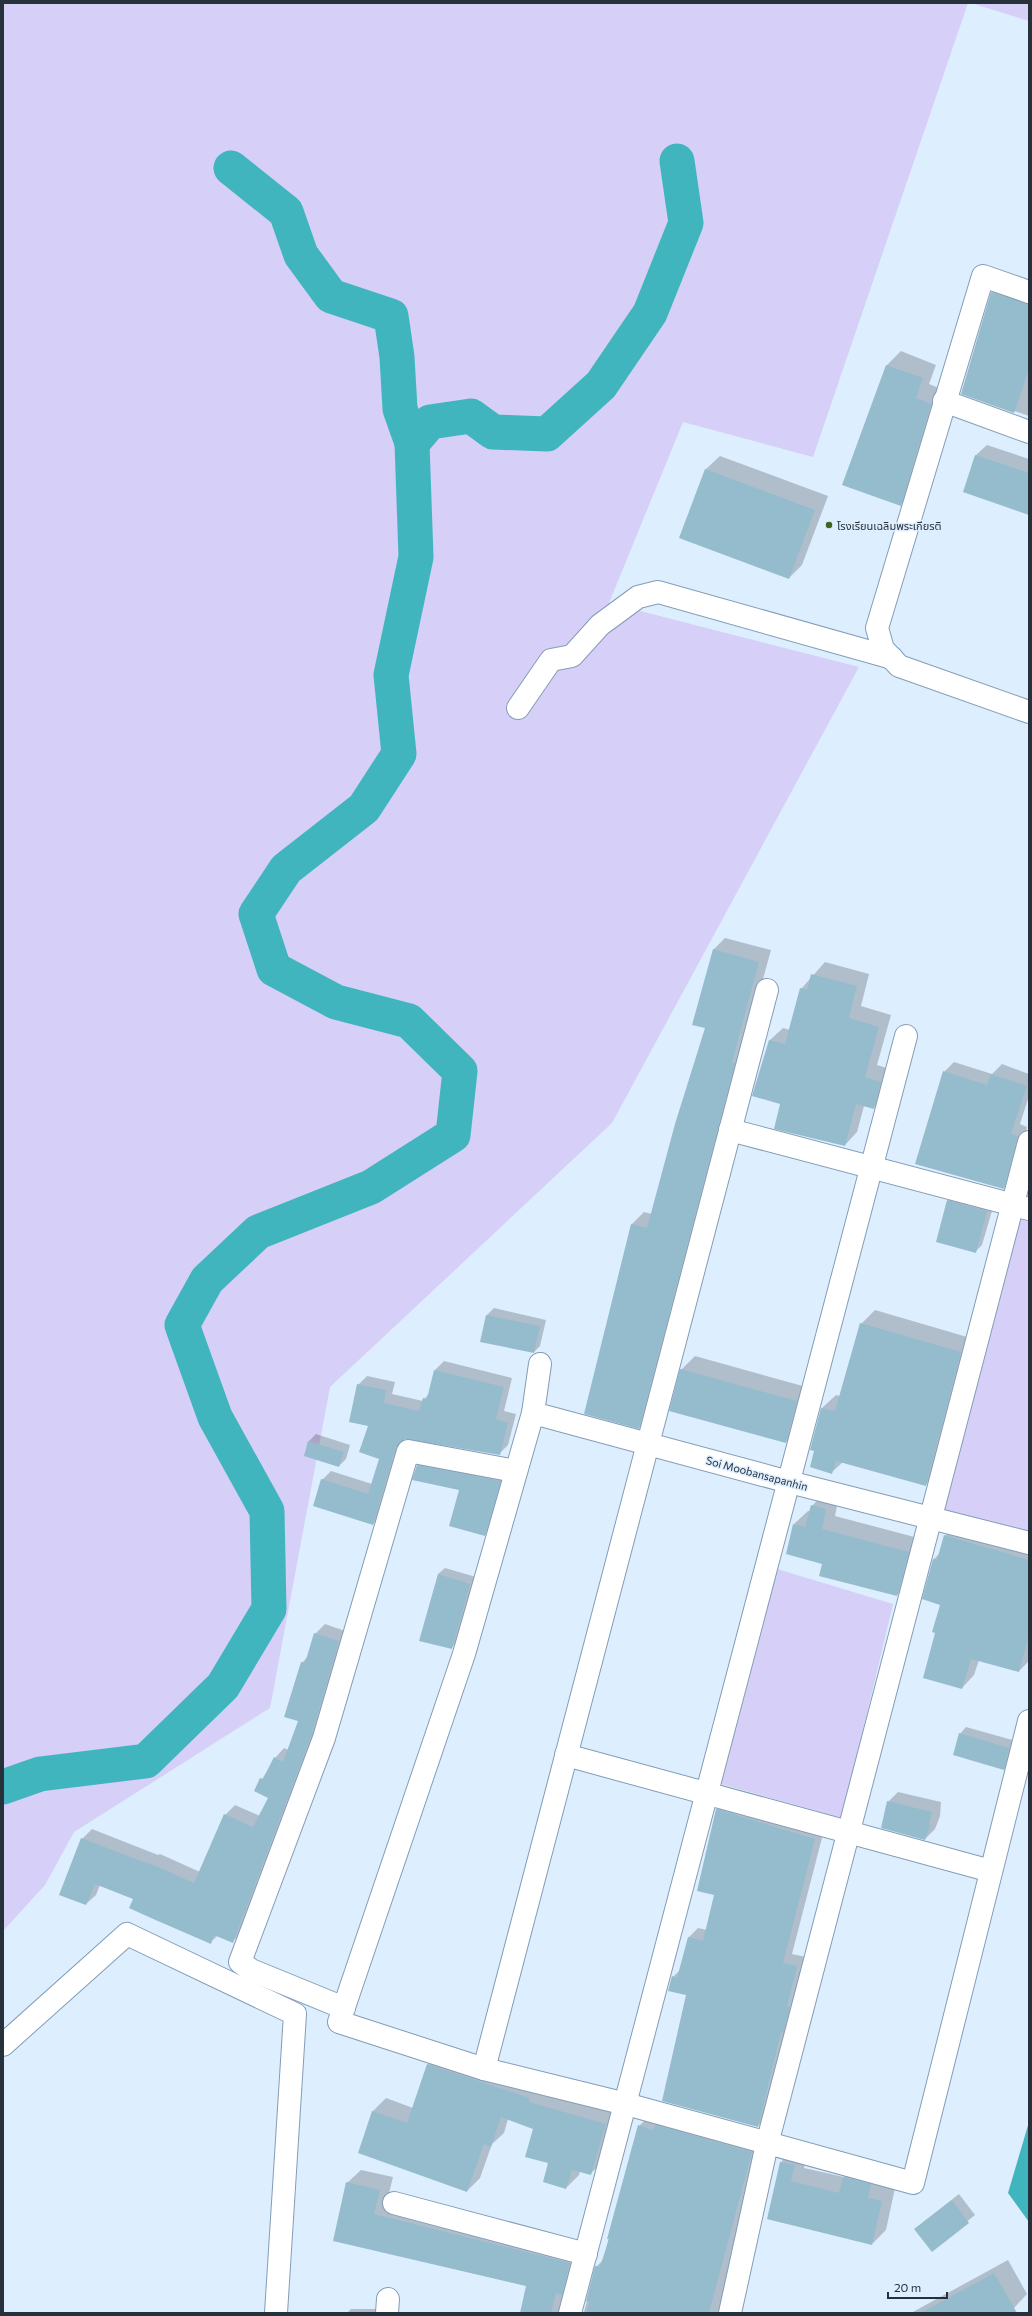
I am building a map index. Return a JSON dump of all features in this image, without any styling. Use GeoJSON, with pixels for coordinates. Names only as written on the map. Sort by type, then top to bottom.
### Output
{"type":"FeatureCollection","features":[{"type":"Feature","properties":{"kind":"street"},"geometry":{"type":"LineString","coordinates":[[1029,292],[983,276],[944,401],[877,628],[883,649],[899,666],[1029,712]]}},
{"type":"Feature","properties":{"kind":"street"},"geometry":{"type":"LineString","coordinates":[[944,401],[1029,432]]}},
{"type":"Feature","properties":{"kind":"street"},"geometry":{"type":"LineString","coordinates":[[518,708],[551,660],[572,656],[600,625],[638,597],[658,592],[892,658]]}},
{"type":"Feature","properties":{"kind":"street"},"geometry":{"type":"LineString","coordinates":[[484,2069],[767,990]]}},
{"type":"Feature","properties":{"kind":"street"},"geometry":{"type":"LineString","coordinates":[[570,2313],[906,1036]]}},
{"type":"Feature","properties":{"kind":"street"},"geometry":{"type":"LineString","coordinates":[[730,1130],[1021,1207]]}},
{"type":"Feature","properties":{"kind":"street"},"geometry":{"type":"LineString","coordinates":[[730,2313],[767,2144],[931,1518],[1021,1207],[1029,1142]]}},
{"type":"Feature","properties":{"kind":"street"},"geometry":{"type":"LineString","coordinates":[[540,1364],[533,1413],[515,1471],[464,1654],[339,2022],[484,2069],[626,2104],[913,2183],[1029,1721]]}},
{"type":"Feature","properties":{"kind":"street","name":"Soi Moobansapanhin"},"geometry":{"type":"LineString","coordinates":[[533,1413],[789,1482],[1029,1543]]}},
{"type":"Feature","properties":{"kind":"street"},"geometry":{"type":"LineString","coordinates":[[344,2008],[251,1970],[240,1962],[324,1738],[408,1451],[515,1471]]}},
{"type":"Feature","properties":{"kind":"street"},"geometry":{"type":"LineString","coordinates":[[566,1755],[707,1795],[849,1831],[991,1871]]}},
{"type":"Feature","properties":{"kind":"street"},"geometry":{"type":"LineString","coordinates":[[3,2045],[127,1934],[295,2014],[276,2313]]}},
{"type":"Feature","properties":{"kind":"street"},"geometry":{"type":"LineString","coordinates":[[394,2203],[586,2254]]}},
{"type":"Feature","properties":{"kind":"shaded area"},"geometry":{"type":"Polygon","coordinates":[[[3,3],[968,3],[813,457],[683,422],[609,603],[859,667],[612,1123],[330,1387],[270,1708],[74,1832],[45,1885],[3,1931],[3,3]]]}},
{"type":"Feature","properties":{"kind":"shaded area"},"geometry":{"type":"Polygon","coordinates":[[[971,3],[1029,3],[1029,21],[971,3]]]}},
{"type":"Feature","properties":{"kind":"shaded area"},"geometry":{"type":"Polygon","coordinates":[[[1020,1214],[1029,1217],[1029,1532],[942,1510],[1020,1214]]]}},
{"type":"Feature","properties":{"kind":"shaded area"},"geometry":{"type":"Polygon","coordinates":[[[777,1569],[893,1604],[842,1818],[721,1784],[777,1569]]]}},
{"type":"Feature","properties":{"kind":"water"},"geometry":{"type":"Polygon","coordinates":[[[1029,2122],[1029,2222],[1008,2193],[1029,2122]]]}},
{"type":"Feature","properties":{"kind":"building"},"geometry":{"type":"Polygon","coordinates":[[[991,292],[1029,304],[1029,369],[1014,413],[961,394],[991,292]]]}},
{"type":"Feature","properties":{"kind":"building"},"geometry":{"type":"Polygon","coordinates":[[[886,365],[923,378],[916,398],[931,404],[901,506],[842,485],[886,365]]]}},
{"type":"Feature","properties":{"kind":"building"},"geometry":{"type":"Polygon","coordinates":[[[975,455],[1029,473],[1029,515],[963,492],[975,455]]]}},
{"type":"Feature","properties":{"kind":"building"},"geometry":{"type":"Polygon","coordinates":[[[705,469],[815,510],[789,579],[679,538],[705,469]]]}},
{"type":"Feature","properties":{"kind":"building"},"geometry":{"type":"Polygon","coordinates":[[[713,949],[759,962],[732,1062],[735,1063],[639,1429],[584,1414],[631,1224],[647,1228],[675,1124],[705,1028],[692,1025],[713,949]]]}},
{"type":"Feature","properties":{"kind":"building"},"geometry":{"type":"Polygon","coordinates":[[[811,974],[857,986],[849,1018],[879,1027],[865,1077],[881,1082],[874,1109],[856,1104],[845,1146],[774,1129],[780,1104],[752,1096],[769,1040],[785,1044],[800,988],[807,990],[811,974]]]}},
{"type":"Feature","properties":{"kind":"building"},"geometry":{"type":"Polygon","coordinates":[[[943,1071],[987,1085],[991,1074],[1027,1086],[1011,1134],[1018,1136],[1004,1189],[915,1164],[943,1071]]]}},
{"type":"Feature","properties":{"kind":"building"},"geometry":{"type":"Polygon","coordinates":[[[947,1200],[987,1211],[976,1253],[936,1242],[947,1200]]]}},
{"type":"Feature","properties":{"kind":"building"},"geometry":{"type":"Polygon","coordinates":[[[486,1315],[540,1326],[534,1353],[480,1342],[486,1315]]]}},
{"type":"Feature","properties":{"kind":"building"},"geometry":{"type":"Polygon","coordinates":[[[860,1323],[961,1352],[926,1486],[836,1461],[832,1474],[810,1467],[814,1451],[810,1450],[821,1408],[835,1411],[860,1323]]]}},
{"type":"Feature","properties":{"kind":"building"},"geometry":{"type":"Polygon","coordinates":[[[680,1369],[797,1401],[786,1443],[669,1411],[680,1369]]]}},
{"type":"Feature","properties":{"kind":"building"},"geometry":{"type":"Polygon","coordinates":[[[434,1370],[504,1387],[496,1419],[508,1423],[500,1455],[405,1439],[396,1447],[373,1525],[313,1506],[321,1479],[368,1494],[379,1459],[359,1452],[368,1426],[349,1422],[357,1384],[386,1390],[384,1403],[419,1411],[423,1398],[427,1399],[434,1370]]]}},
{"type":"Feature","properties":{"kind":"building"},"geometry":{"type":"Polygon","coordinates":[[[308,1441],[344,1452],[339,1467],[304,1456],[308,1441]]]}},
{"type":"Feature","properties":{"kind":"building"},"geometry":{"type":"Polygon","coordinates":[[[417,1465],[501,1481],[485,1536],[449,1526],[459,1490],[412,1480],[417,1465]]]}},
{"type":"Feature","properties":{"kind":"building"},"geometry":{"type":"Polygon","coordinates":[[[811,1505],[826,1509],[822,1529],[909,1552],[897,1596],[819,1576],[822,1564],[786,1554],[793,1524],[805,1527],[811,1505]]]}},
{"type":"Feature","properties":{"kind":"building"},"geometry":{"type":"Polygon","coordinates":[[[944,1535],[1029,1560],[1029,1635],[1019,1672],[971,1659],[962,1689],[923,1678],[935,1633],[932,1632],[940,1605],[922,1599],[933,1559],[937,1560],[944,1535]]]}},
{"type":"Feature","properties":{"kind":"building"},"geometry":{"type":"Polygon","coordinates":[[[438,1574],[470,1584],[452,1649],[419,1641],[438,1574]]]}},
{"type":"Feature","properties":{"kind":"building"},"geometry":{"type":"Polygon","coordinates":[[[314,1633],[339,1641],[312,1734],[233,1943],[214,1935],[211,1944],[129,1908],[133,1899],[95,1884],[86,1905],[59,1895],[81,1838],[149,1863],[194,1883],[224,1814],[253,1827],[268,1798],[254,1791],[260,1778],[263,1779],[274,1757],[283,1762],[298,1721],[284,1717],[301,1662],[305,1663],[314,1633]]]}},
{"type":"Feature","properties":{"kind":"building"},"geometry":{"type":"Polygon","coordinates":[[[959,1733],[1009,1748],[1004,1770],[953,1755],[959,1733]]]}},
{"type":"Feature","properties":{"kind":"building"},"geometry":{"type":"Polygon","coordinates":[[[887,1801],[932,1812],[930,1826],[925,1840],[881,1828],[887,1801]]]}},
{"type":"Feature","properties":{"kind":"building"},"geometry":{"type":"Polygon","coordinates":[[[716,1809],[815,1839],[783,1963],[797,1966],[787,2007],[790,2007],[783,2033],[781,2032],[758,2127],[662,2101],[686,1995],[668,1991],[672,1976],[677,1978],[688,1937],[703,1941],[714,1895],[697,1891],[716,1809]]]}},
{"type":"Feature","properties":{"kind":"building"},"geometry":{"type":"Polygon","coordinates":[[[427,2064],[530,2098],[529,2102],[606,2124],[591,2175],[572,2170],[566,2189],[543,2182],[548,2163],[525,2157],[533,2129],[501,2117],[491,2147],[484,2144],[467,2192],[358,2153],[372,2111],[407,2123],[427,2064]]]}},
{"type":"Feature","properties":{"kind":"building"},"geometry":{"type":"Polygon","coordinates":[[[638,2125],[652,2130],[656,2125],[752,2152],[709,2313],[586,2313],[590,2302],[586,2301],[595,2266],[600,2267],[609,2239],[607,2239],[638,2125]]]}},
{"type":"Feature","properties":{"kind":"building"},"geometry":{"type":"Polygon","coordinates":[[[780,2162],[795,2165],[791,2181],[839,2193],[843,2177],[871,2184],[868,2198],[882,2201],[872,2245],[767,2219],[780,2162]]]}},
{"type":"Feature","properties":{"kind":"building"},"geometry":{"type":"Polygon","coordinates":[[[346,2182],[380,2190],[374,2214],[570,2263],[562,2295],[556,2293],[551,2313],[520,2313],[526,2286],[333,2241],[346,2182]]]}},
{"type":"Feature","properties":{"kind":"building"},"geometry":{"type":"Polygon","coordinates":[[[952,2200],[969,2223],[932,2252],[914,2229],[952,2200]]]}},
{"type":"Feature","properties":{"kind":"building"},"geometry":{"type":"Polygon","coordinates":[[[994,2273],[1017,2313],[921,2313],[994,2273]]]}},
{"type":"Feature","properties":{"kind":"waterway"},"geometry":{"type":"LineString","coordinates":[[3,1787],[40,1774],[146,1761],[223,1686],[269,1609],[267,1511],[215,1417],[182,1325],[207,1280],[258,1232],[371,1187],[453,1135],[460,1071],[409,1021],[336,1002],[274,969],[256,914],[286,869],[364,808],[399,754],[391,675],[416,557],[412,443],[430,422],[471,416],[493,432],[547,434],[601,385],[650,313],[686,223],[677,161]]}},
{"type":"Feature","properties":{"kind":"waterway"},"geometry":{"type":"LineString","coordinates":[[231,168],[286,212],[301,255],[331,296],[391,316],[397,357],[400,409],[412,443]]}},
{"type":"Feature","properties":{"kind":"place","name":"โรงเรียนเฉลิมพระเกียรติ"},"geometry":{"type":"Point","coordinates":[829,525]}}]}
